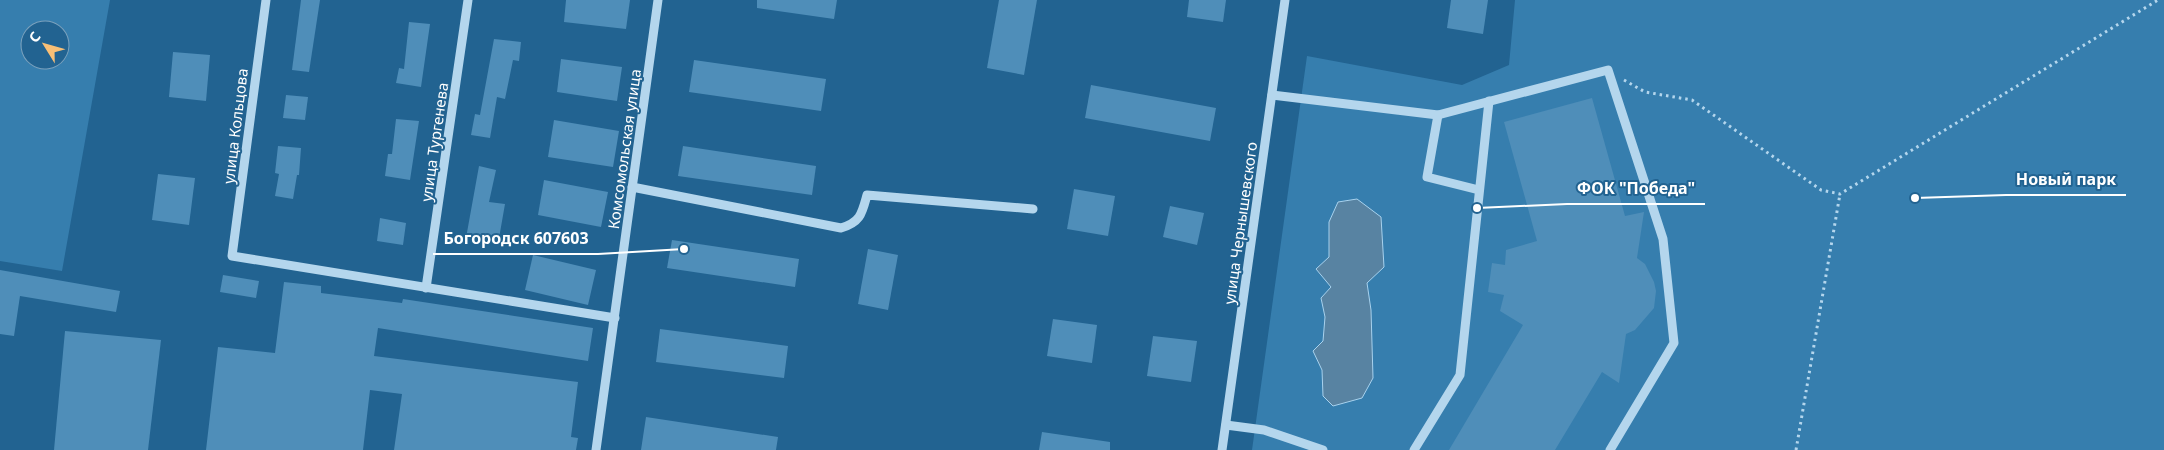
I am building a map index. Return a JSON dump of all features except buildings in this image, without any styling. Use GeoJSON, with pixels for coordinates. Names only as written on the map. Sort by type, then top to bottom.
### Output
{"type":"FeatureCollection","features":[{"type":"Feature","properties":{"kind":"street","name":"улица Кольцова"},"geometry":{"type":"LineString","coordinates":[[266,0],[232,256],[426,288]]}},
{"type":"Feature","properties":{"kind":"street","name":"улица Тургенева"},"geometry":{"type":"LineString","coordinates":[[426,288],[468,0]]}},
{"type":"Feature","properties":{"kind":"street","name":"Комсомольская улица"},"geometry":{"type":"LineString","coordinates":[[596,450],[658,0]]}},
{"type":"Feature","properties":{"kind":"street","name":"улица Чернышевского"},"geometry":{"type":"LineString","coordinates":[[1222,450],[1285,0]]}},
{"type":"Feature","properties":{"kind":"street"},"geometry":{"type":"LineString","coordinates":[[1272,94],[1438,115],[1608,70],[1663,239],[1674,343],[1610,450]]}},
{"type":"Feature","properties":{"kind":"street"},"geometry":{"type":"LineString","coordinates":[[1414,450],[1460,375],[1489,101]]}},
{"type":"Feature","properties":{"kind":"street"},"geometry":{"type":"LineString","coordinates":[[1438,115],[1427,177],[1479,190]]}},
{"type":"Feature","properties":{"kind":"street"},"geometry":{"type":"LineString","coordinates":[[632,187],[841,228],[854,224],[862,213],[867,195],[1033,209]]}},
{"type":"Feature","properties":{"kind":"street"},"geometry":{"type":"LineString","coordinates":[[426,288],[615,318]]}},
{"type":"Feature","properties":{"kind":"street"},"geometry":{"type":"LineString","coordinates":[[1226,425],[1264,430],[1323,450]]}},
{"type":"Feature","properties":{"kind":"path"},"geometry":{"type":"LineString","coordinates":[[1608,70],[1645,92],[1692,100],[1820,190],[1840,194],[2158,0]]}},
{"type":"Feature","properties":{"kind":"path"},"geometry":{"type":"LineString","coordinates":[[1796,450],[1840,194]]}},
{"type":"Feature","properties":{"kind":"shaded area"},"geometry":{"type":"Polygon","coordinates":[[[0,0],[110,0],[62,271],[0,261],[0,0]]]}},
{"type":"Feature","properties":{"kind":"shaded area"},"geometry":{"type":"Polygon","coordinates":[[[1515,0],[2164,0],[2164,450],[1252,450],[1307,56],[1462,85],[1509,65],[1515,0]]]}},
{"type":"Feature","properties":{"kind":"shaded area"},"geometry":{"type":"Polygon","coordinates":[[[1357,199],[1381,217],[1384,267],[1367,283],[1371,310],[1373,378],[1362,398],[1333,406],[1323,396],[1322,370],[1313,351],[1323,341],[1325,317],[1321,298],[1331,287],[1316,269],[1329,257],[1329,222],[1338,202],[1357,199]]]}},
{"type":"Feature","properties":{"kind":"place","name":"Новый парк"},"geometry":{"type":"Point","coordinates":[1915,198]}},
{"type":"Feature","properties":{"kind":"place","name":"ФОК \"Победа\""},"geometry":{"type":"Point","coordinates":[1477,208]}},
{"type":"Feature","properties":{"kind":"place","name":"Богородск 607603"},"geometry":{"type":"Point","coordinates":[684,249]}}]}
